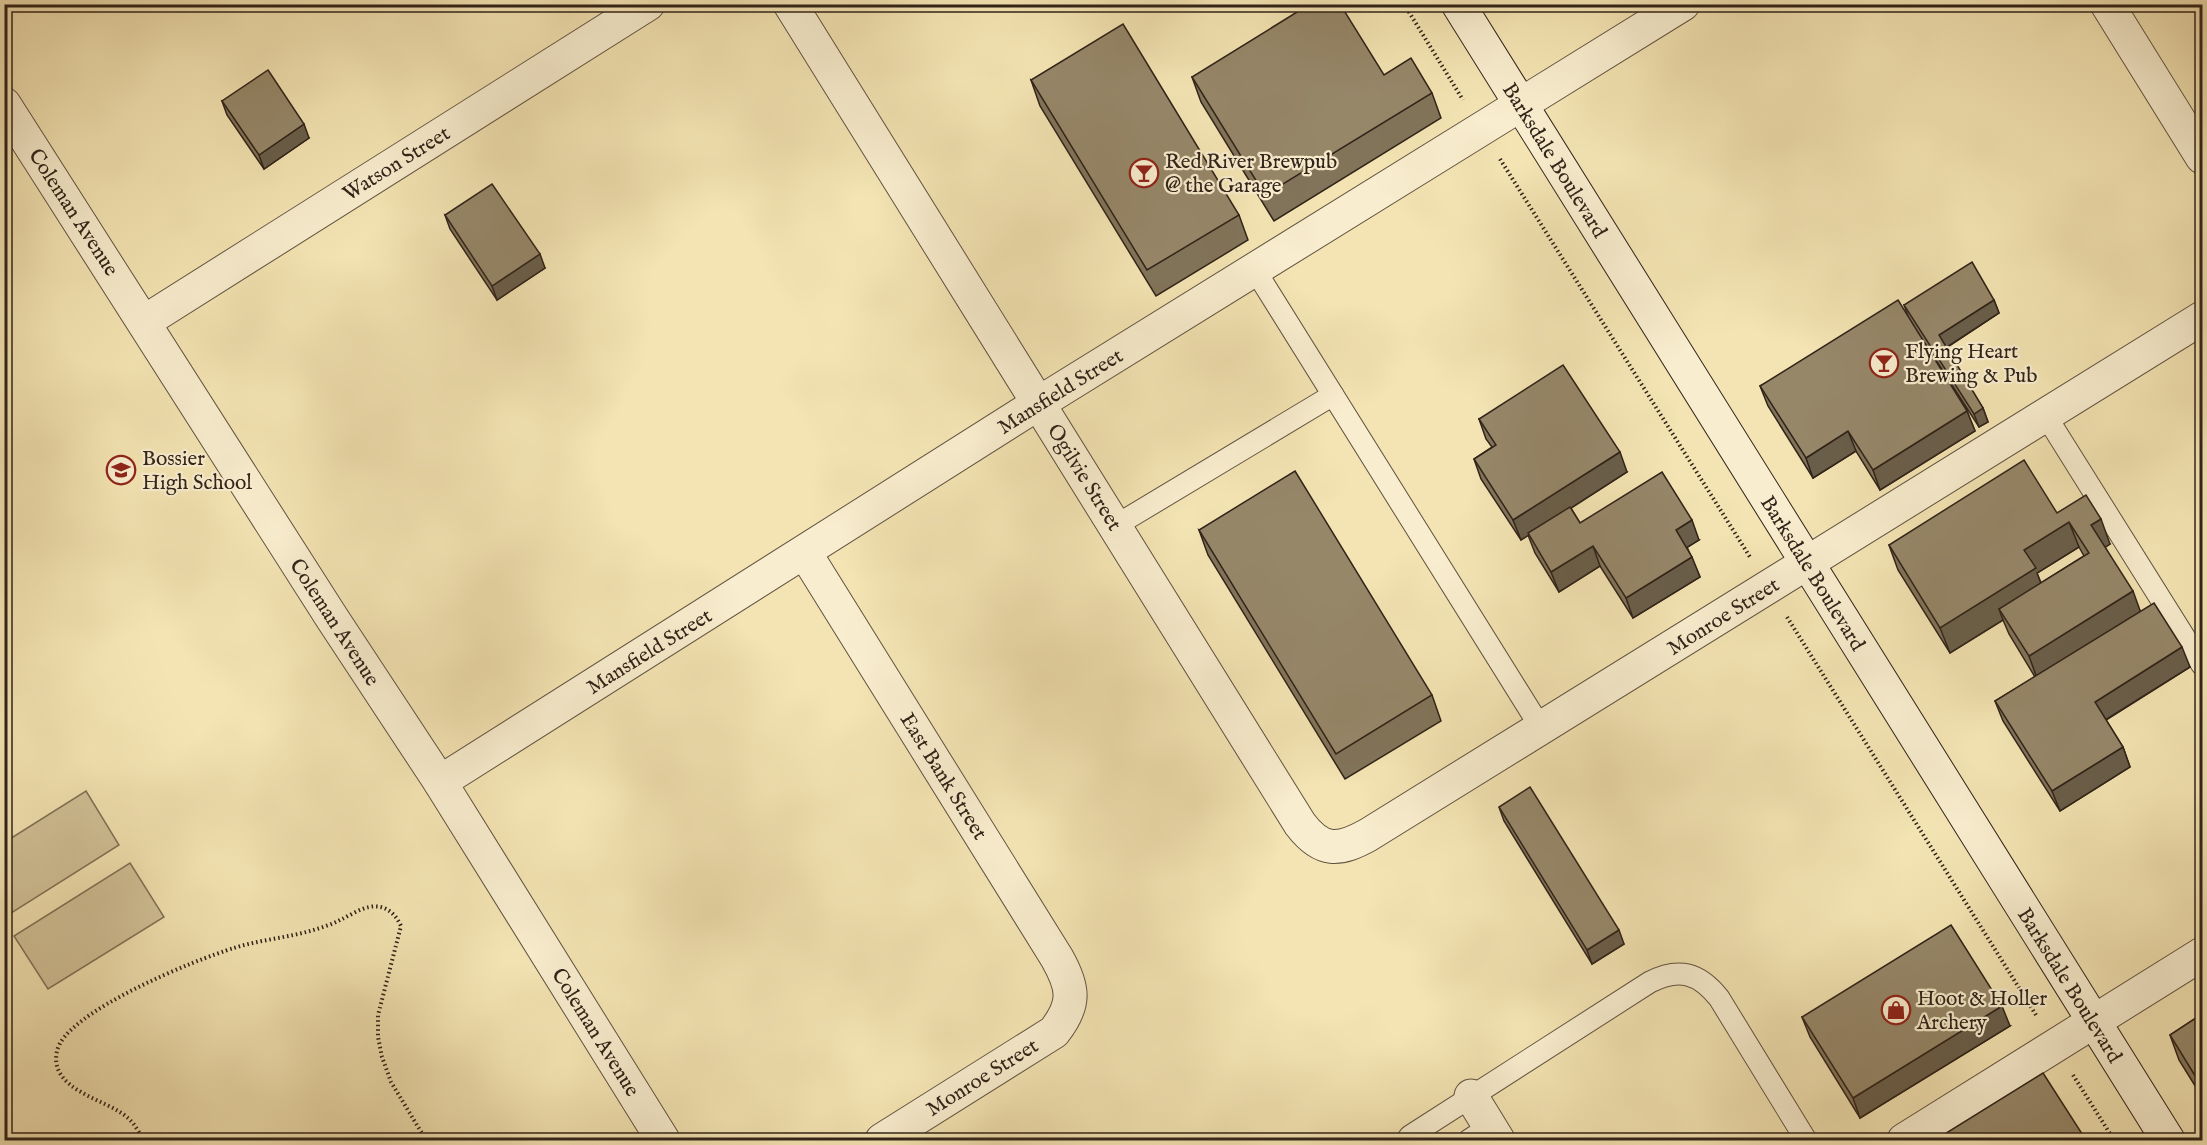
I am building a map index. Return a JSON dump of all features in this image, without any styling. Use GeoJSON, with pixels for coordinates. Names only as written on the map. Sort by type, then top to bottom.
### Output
{"type":"FeatureCollection","features":[{"type":"Feature","properties":{"kind":"street","name":"Watson Street"},"geometry":{"type":"LineString","coordinates":[[144,322],[648,4]]}},
{"type":"Feature","properties":{"kind":"street","name":"Ogilvie Street"},"geometry":{"type":"LineString","coordinates":[[790,4],[1300,824],[1309,837],[1320,844],[1332,847]]}},
{"type":"Feature","properties":{"kind":"street","name":"Barksdale Boulevard"},"geometry":{"type":"LineString","coordinates":[[1458,4],[2168,1140]]}},
{"type":"Feature","properties":{"kind":"street","name":"Mansfield Street"},"geometry":{"type":"LineString","coordinates":[[440,782],[1039,404],[1683,4]]}},
{"type":"Feature","properties":{"kind":"street"},"geometry":{"type":"LineString","coordinates":[[2107,4],[2202,158]]}},
{"type":"Feature","properties":{"kind":"street","name":"Coleman Avenue"},"geometry":{"type":"LineString","coordinates":[[4,104],[332,618],[440,782],[663,1140]]}},
{"type":"Feature","properties":{"kind":"street","name":"Monroe Street"},"geometry":{"type":"LineString","coordinates":[[1332,847],[1344,847],[1368,835],[2202,318]]}},
{"type":"Feature","properties":{"kind":"street","name":"East Bank Street"},"geometry":{"type":"LineString","coordinates":[[805,553],[1057,958],[1069,981],[1070,1004]]}},
{"type":"Feature","properties":{"kind":"street"},"geometry":{"type":"LineString","coordinates":[[1904,1140],[2202,954]]}},
{"type":"Feature","properties":{"kind":"street","name":"Monroe Street"},"geometry":{"type":"LineString","coordinates":[[882,1140],[1054,1032],[1064,1019],[1070,1004]]}},
{"type":"Feature","properties":{"kind":"street"},"geometry":{"type":"LineString","coordinates":[[1471,1096],[1485,1136]]}},
{"type":"Feature","properties":{"kind":"lane"},"geometry":{"type":"LineString","coordinates":[[1255,270],[1541,728]]}},
{"type":"Feature","properties":{"kind":"lane"},"geometry":{"type":"LineString","coordinates":[[1115,526],[1334,395]]}},
{"type":"Feature","properties":{"kind":"lane"},"geometry":{"type":"LineString","coordinates":[[2046,416],[2202,665]]}},
{"type":"Feature","properties":{"kind":"lane"},"geometry":{"type":"LineString","coordinates":[[1407,1140],[1471,1096],[1650,982],[1673,974],[1700,979],[1710,986],[1806,1140]]}},
{"type":"Feature","properties":{"kind":"path"},"geometry":{"type":"LineString","coordinates":[[1404,4],[1466,104]]}},
{"type":"Feature","properties":{"kind":"path"},"geometry":{"type":"LineString","coordinates":[[1500,158],[1752,561]]}},
{"type":"Feature","properties":{"kind":"path"},"geometry":{"type":"LineString","coordinates":[[1788,618],[2038,1019]]}},
{"type":"Feature","properties":{"kind":"path"},"geometry":{"type":"LineString","coordinates":[[144,1140],[130,1119],[115,1108],[73,1088],[62,1076],[56,1060],[57,1050],[65,1036],[88,1017],[167,972],[237,947],[309,932],[338,922],[369,907],[389,910],[397,916],[401,926],[378,1016],[378,1036],[382,1058],[391,1082],[426,1140]]}},
{"type":"Feature","properties":{"kind":"path"},"geometry":{"type":"LineString","coordinates":[[2070,1070],[2114,1140]]}},
{"type":"Feature","properties":{"kind":"shaded area"},"geometry":{"type":"Polygon","coordinates":[[[86,791],[119,845],[5,917],[5,842],[86,791]]]}},
{"type":"Feature","properties":{"kind":"shaded area"},"geometry":{"type":"Polygon","coordinates":[[[130,863],[164,917],[48,989],[14,936],[130,863]]]}},
{"type":"Feature","properties":{"kind":"building"},"geometry":{"type":"Polygon","coordinates":[[[1310,4],[1340,4],[1384,75],[1411,58],[1432,93],[1265,195],[1192,77],[1310,4]]]}},
{"type":"Feature","properties":{"kind":"building","name":"Red River Brewpub @ the Garage"},"geometry":{"type":"Polygon","coordinates":[[[1123,24],[1239,215],[1147,270],[1031,80],[1123,24]]]}},
{"type":"Feature","properties":{"kind":"building"},"geometry":{"type":"Polygon","coordinates":[[[268,70],[304,124],[259,155],[222,101],[268,70]]]}},
{"type":"Feature","properties":{"kind":"building"},"geometry":{"type":"Polygon","coordinates":[[[492,184],[540,254],[492,286],[445,215],[492,184]]]}},
{"type":"Feature","properties":{"kind":"building"},"geometry":{"type":"Polygon","coordinates":[[[1972,262],[1994,300],[1939,335],[1983,408],[1974,414],[1904,305],[1972,262]]]}},
{"type":"Feature","properties":{"kind":"building","name":"Flying Heart Brewing & Pub"},"geometry":{"type":"Polygon","coordinates":[[[1898,300],[1967,411],[1873,470],[1848,431],[1806,458],[1760,386],[1898,300]]]}},
{"type":"Feature","properties":{"kind":"building"},"geometry":{"type":"Polygon","coordinates":[[[1563,365],[1620,452],[1513,520],[1474,459],[1496,445],[1479,419],[1563,365]]]}},
{"type":"Feature","properties":{"kind":"building"},"geometry":{"type":"Polygon","coordinates":[[[2024,460],[2057,513],[2086,495],[2101,519],[2091,525],[2133,591],[2029,656],[1999,609],[2089,553],[2069,522],[2024,550],[2036,568],[1940,628],[1889,545],[2024,460]]]}},
{"type":"Feature","properties":{"kind":"building"},"geometry":{"type":"Polygon","coordinates":[[[1295,471],[1432,695],[1336,754],[1199,530],[1295,471]]]}},
{"type":"Feature","properties":{"kind":"building"},"geometry":{"type":"Polygon","coordinates":[[[1662,472],[1692,520],[1676,530],[1692,557],[1626,598],[1593,546],[1551,572],[1528,533],[1570,507],[1580,523],[1662,472]]]}},
{"type":"Feature","properties":{"kind":"building"},"geometry":{"type":"Polygon","coordinates":[[[2154,603],[2182,647],[2095,702],[2123,747],[2052,791],[1995,701],[2154,603]]]}},
{"type":"Feature","properties":{"kind":"building"},"geometry":{"type":"Polygon","coordinates":[[[1530,787],[1619,930],[1587,950],[1499,807],[1530,787]]]}},
{"type":"Feature","properties":{"kind":"building"},"geometry":{"type":"Polygon","coordinates":[[[1951,925],[2002,1006],[1853,1098],[1802,1017],[1951,925]]]}},
{"type":"Feature","properties":{"kind":"building"},"geometry":{"type":"Polygon","coordinates":[[[2202,1014],[2202,1087],[2170,1035],[2202,1014]]]}},
{"type":"Feature","properties":{"kind":"building"},"geometry":{"type":"Polygon","coordinates":[[[2043,1073],[2086,1140],[1935,1140],[2043,1073]]]}},
{"type":"Feature","properties":{"kind":"place","name":"Red River Brewpub @ the Garage"},"geometry":{"type":"Point","coordinates":[1144,173]}},
{"type":"Feature","properties":{"kind":"place","name":"Flying Heart Brewing & Pub"},"geometry":{"type":"Point","coordinates":[1884,363]}},
{"type":"Feature","properties":{"kind":"place","name":"Bossier High School"},"geometry":{"type":"Point","coordinates":[121,470]}},
{"type":"Feature","properties":{"kind":"place","name":"Hoot & Holler Archery"},"geometry":{"type":"Point","coordinates":[1896,1010]}}]}
